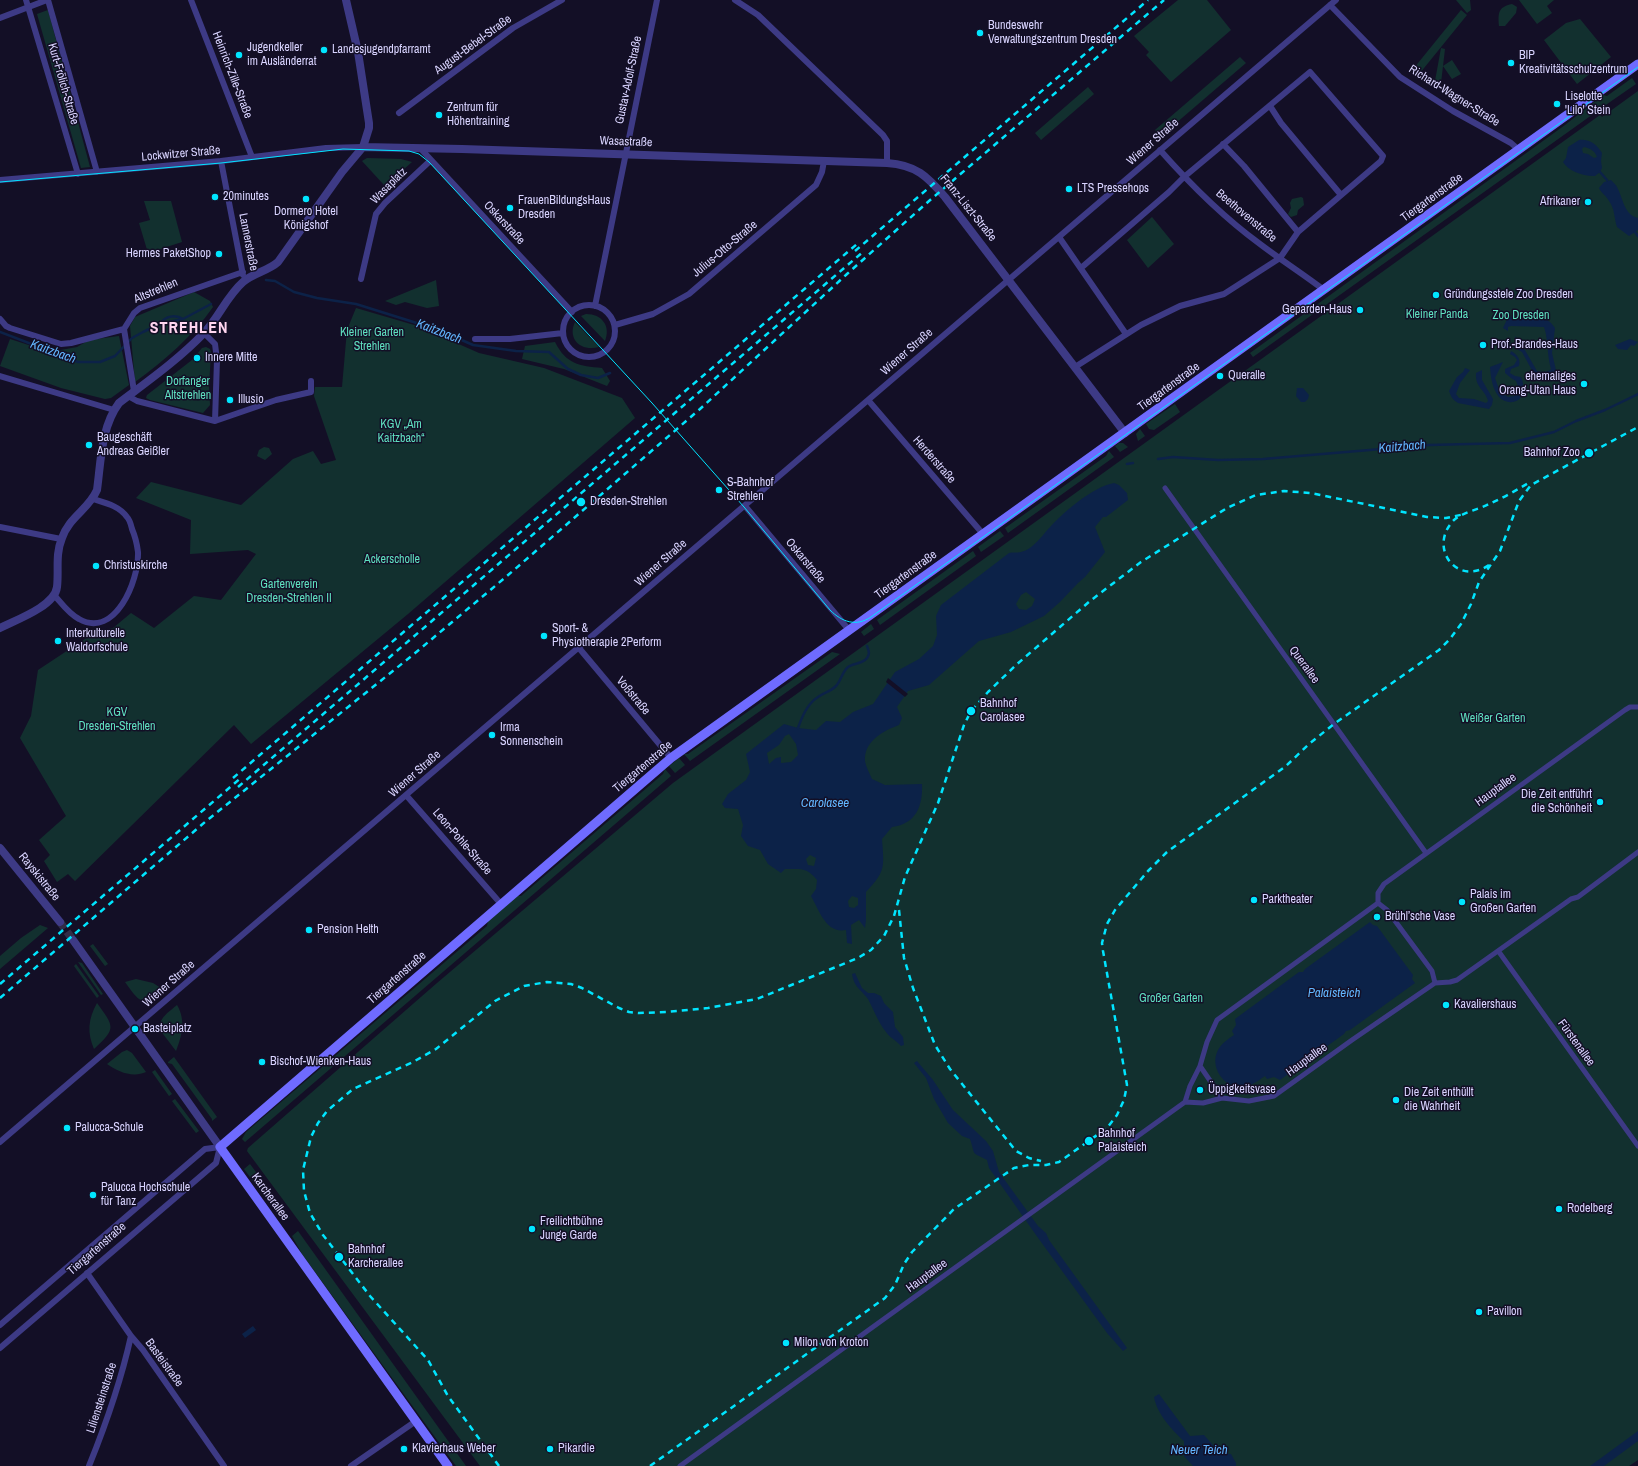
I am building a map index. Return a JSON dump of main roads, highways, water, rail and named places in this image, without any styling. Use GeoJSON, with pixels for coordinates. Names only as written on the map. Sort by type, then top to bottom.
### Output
{"type":"FeatureCollection","features":[{"type":"Feature","properties":{"kind":"main road","name":"Tiergartenstraße"},"geometry":{"type":"LineString","coordinates":[[220,1147],[670,758],[1638,64]]}},
{"type":"Feature","properties":{"kind":"main road","name":"Karcherallee"},"geometry":{"type":"LineString","coordinates":[[220,1147],[448,1466]]}},
{"type":"Feature","properties":{"kind":"water"},"geometry":{"type":"Polygon","coordinates":[[[1579,140],[1590,141],[1602,153],[1602,168],[1600,172],[1595,176],[1591,176],[1577,173],[1565,165],[1563,162],[1566,158],[1568,147],[1579,140]],[[1584,147],[1582,149],[1583,153],[1594,158],[1597,157],[1594,151],[1584,147]]]}},
{"type":"Feature","properties":{"kind":"water"},"geometry":{"type":"Polygon","coordinates":[[[1611,180],[1617,187],[1624,206],[1633,216],[1638,218],[1638,230],[1629,236],[1617,227],[1611,204],[1599,188],[1604,182],[1611,180]]]}},
{"type":"Feature","properties":{"kind":"water"},"geometry":{"type":"Polygon","coordinates":[[[1521,315],[1544,318],[1555,328],[1552,353],[1556,370],[1551,375],[1539,376],[1534,374],[1522,352],[1513,347],[1516,343],[1515,336],[1537,371],[1548,371],[1551,369],[1544,327],[1511,326],[1508,327],[1508,331],[1503,328],[1508,317],[1521,315]]]}},
{"type":"Feature","properties":{"kind":"water"},"geometry":{"type":"Polygon","coordinates":[[[1630,339],[1638,342],[1634,346],[1631,345],[1627,350],[1618,349],[1615,345],[1630,339]]]}},
{"type":"Feature","properties":{"kind":"water"},"geometry":{"type":"Polygon","coordinates":[[[1511,351],[1518,357],[1519,366],[1511,369],[1510,373],[1521,377],[1523,382],[1523,392],[1519,399],[1509,402],[1502,400],[1497,394],[1492,383],[1490,367],[1503,362],[1495,378],[1500,392],[1508,397],[1514,396],[1519,389],[1516,381],[1505,373],[1505,369],[1514,365],[1517,360],[1510,354],[1511,351]]]}},
{"type":"Feature","properties":{"kind":"water"},"geometry":{"type":"Polygon","coordinates":[[[1465,368],[1470,370],[1460,383],[1456,394],[1459,398],[1474,399],[1486,403],[1488,401],[1487,397],[1476,378],[1476,373],[1482,370],[1482,380],[1493,399],[1492,405],[1489,409],[1458,403],[1451,397],[1449,391],[1457,377],[1465,368]]]}},
{"type":"Feature","properties":{"kind":"water"},"geometry":{"type":"Polygon","coordinates":[[[1297,388],[1303,388],[1309,395],[1305,402],[1301,402],[1296,396],[1297,388]]]}},
{"type":"Feature","properties":{"kind":"water","name":"Carolasee"},"geometry":{"type":"Polygon","coordinates":[[[1114,483],[1119,485],[1127,493],[1128,500],[1106,517],[1103,517],[1095,527],[1105,552],[1085,577],[1044,616],[1011,632],[979,641],[929,685],[908,691],[897,707],[902,718],[899,725],[887,730],[871,742],[865,761],[872,779],[885,785],[922,784],[922,792],[919,806],[912,818],[907,822],[892,827],[882,839],[882,868],[873,885],[866,892],[865,928],[859,920],[851,925],[852,944],[847,943],[846,930],[839,930],[828,925],[820,914],[811,896],[816,889],[817,880],[807,871],[800,869],[785,869],[781,873],[768,864],[760,850],[748,846],[741,836],[743,825],[738,809],[725,808],[722,804],[728,794],[746,780],[750,772],[746,754],[784,724],[798,728],[816,730],[826,721],[840,722],[853,712],[873,704],[895,672],[919,659],[933,646],[937,635],[936,616],[941,605],[1009,553],[1021,552],[1030,548],[1072,506],[1097,489],[1114,483]],[[1026,592],[1021,595],[1016,604],[1019,609],[1026,610],[1032,606],[1035,599],[1026,592]],[[789,734],[785,736],[779,745],[767,753],[769,764],[776,758],[781,757],[781,763],[791,762],[798,755],[796,744],[789,734]],[[810,855],[806,859],[808,865],[814,866],[816,858],[810,855]],[[852,896],[848,901],[849,907],[854,908],[858,905],[858,898],[852,896]]]}},
{"type":"Feature","properties":{"kind":"water","name":"Palaisteich"},"geometry":{"type":"Polygon","coordinates":[[[1370,922],[1377,926],[1413,975],[1412,979],[1415,983],[1350,1030],[1346,1031],[1344,1034],[1280,1080],[1274,1077],[1267,1079],[1265,1076],[1242,1087],[1229,1084],[1224,1080],[1217,1069],[1215,1063],[1216,1057],[1221,1045],[1234,1035],[1232,1031],[1236,1025],[1235,1019],[1299,972],[1303,972],[1305,969],[1370,922]]]}},
{"type":"Feature","properties":{"kind":"water"},"geometry":{"type":"Polygon","coordinates":[[[855,973],[862,988],[868,993],[874,993],[881,996],[884,1003],[893,1012],[895,1027],[903,1037],[904,1045],[901,1046],[889,1036],[883,1028],[868,999],[855,983],[852,974],[855,973]]]}},
{"type":"Feature","properties":{"kind":"water"},"geometry":{"type":"Polygon","coordinates":[[[917,1061],[933,1080],[953,1110],[986,1141],[993,1151],[999,1172],[1038,1226],[1046,1233],[1049,1240],[1127,1348],[1123,1351],[1107,1333],[1036,1235],[989,1168],[987,1160],[974,1153],[970,1139],[962,1136],[948,1123],[934,1099],[926,1078],[914,1063],[917,1061]]]}},
{"type":"Feature","properties":{"kind":"water"},"geometry":{"type":"Polygon","coordinates":[[[253,1326],[256,1330],[245,1338],[242,1334],[253,1326]]]}},
{"type":"Feature","properties":{"kind":"water","name":"Neuer Teich"},"geometry":{"type":"Polygon","coordinates":[[[1159,1394],[1190,1436],[1204,1435],[1220,1453],[1231,1454],[1236,1466],[1193,1466],[1184,1456],[1184,1441],[1170,1427],[1158,1410],[1154,1397],[1159,1394]]]}},
{"type":"Feature","properties":{"kind":"water"},"geometry":{"type":"Polygon","coordinates":[[[1638,1431],[1638,1441],[1604,1466],[1590,1466],[1638,1431]]]}},
{"type":"Feature","properties":{"kind":"waterway"},"geometry":{"type":"LineString","coordinates":[[1600,172],[1607,180]]}},
{"type":"Feature","properties":{"kind":"waterway"},"geometry":{"type":"LineString","coordinates":[[1635,232],[1638,236]]}},
{"type":"Feature","properties":{"kind":"waterway","name":"Kaitzbach"},"geometry":{"type":"LineString","coordinates":[[266,280],[275,281],[294,292],[317,298],[356,304],[439,330],[473,345],[516,351],[549,352],[568,369],[581,375],[598,378],[610,373]]}},
{"type":"Feature","properties":{"kind":"waterway","name":"Kaitzbach"},"geometry":{"type":"LineString","coordinates":[[0,332],[78,362],[100,362],[115,356],[132,338],[143,332],[160,324],[183,319],[211,304]]}},
{"type":"Feature","properties":{"kind":"waterway"},"geometry":{"type":"LineString","coordinates":[[160,324],[165,319],[174,316],[183,319]]}},
{"type":"Feature","properties":{"kind":"waterway","name":"Kaitzbach"},"geometry":{"type":"LineString","coordinates":[[1158,459],[1173,457],[1218,460],[1263,459],[1429,445],[1510,443],[1554,432],[1638,394]]}},
{"type":"Feature","properties":{"kind":"waterway","name":"Kaitzbach"},"geometry":{"type":"LineString","coordinates":[[1127,464],[1133,463]]}},
{"type":"Feature","properties":{"kind":"waterway","name":"Kaitzbach"},"geometry":{"type":"LineString","coordinates":[[798,728],[803,715],[811,703],[836,686],[844,671],[848,667],[867,658],[869,655],[867,646]]}},
{"type":"Feature","properties":{"kind":"tunnel"},"geometry":{"type":"LineString","coordinates":[[60,922],[73,940]]}},
{"type":"Feature","properties":{"kind":"tram line"},"geometry":{"type":"LineString","coordinates":[[0,182],[221,163],[343,149],[409,151],[419,154],[429,162],[652,403],[744,507],[830,610],[839,618],[849,622],[860,622],[871,617],[972,545],[1638,67]]}},
{"type":"Feature","properties":{"kind":"railway"},"geometry":{"type":"LineString","coordinates":[[855,251],[1148,0]]}},
{"type":"Feature","properties":{"kind":"railway"},"geometry":{"type":"LineString","coordinates":[[0,998],[205,822],[414,654],[507,576],[700,409],[929,201],[1164,0]]}},
{"type":"Feature","properties":{"kind":"railway"},"geometry":{"type":"LineString","coordinates":[[233,778],[857,244]]}},
{"type":"Feature","properties":{"kind":"railway"},"geometry":{"type":"LineString","coordinates":[[238,787],[864,251]]}},
{"type":"Feature","properties":{"kind":"railway"},"geometry":{"type":"LineString","coordinates":[[650,1466],[885,1298],[895,1285],[904,1264],[912,1252],[954,1209],[1014,1168],[1029,1165],[1046,1165],[1059,1162],[1107,1128],[1117,1115],[1124,1100],[1127,1085],[1102,943],[1107,924],[1115,910],[1148,871],[1167,852],[1286,766],[1309,744],[1334,724],[1439,650],[1450,639],[1461,624],[1471,604],[1479,582],[1500,551],[1519,501],[1531,485],[1638,427]]}},
{"type":"Feature","properties":{"kind":"railway"},"geometry":{"type":"LineString","coordinates":[[1489,565],[1477,571],[1466,571],[1457,568],[1445,553],[1444,542],[1446,532],[1453,521],[1461,515],[1485,506],[1530,482]]}},
{"type":"Feature","properties":{"kind":"railway"},"geometry":{"type":"LineString","coordinates":[[499,1466],[448,1396],[428,1360],[370,1296],[323,1235],[310,1213],[304,1191],[303,1170],[311,1137],[318,1123],[327,1111],[353,1089],[413,1062],[436,1049],[495,1001],[524,986],[547,982],[571,984],[629,1012],[666,1012],[708,1008],[757,999],[858,958],[871,950],[884,936],[894,916],[905,877],[938,803],[964,725],[971,711],[1016,665],[1090,601],[1141,562],[1227,508],[1256,495],[1284,491],[1311,493],[1427,517],[1446,518],[1465,514]]}},
{"type":"Feature","properties":{"kind":"railway"},"geometry":{"type":"LineString","coordinates":[[0,984],[242,777]]}},
{"type":"Feature","properties":{"kind":"railway"},"geometry":{"type":"LineString","coordinates":[[899,910],[904,958],[913,988],[935,1045],[950,1069],[1016,1151],[1029,1158],[1041,1161]]}},
{"type":"Feature","properties":{"kind":"place","name":"Bundeswehr Verwaltungszentrum Dresden"},"geometry":{"type":"Point","coordinates":[980,33]}},
{"type":"Feature","properties":{"kind":"place","name":"Landesjugendpfarramt"},"geometry":{"type":"Point","coordinates":[324,50]}},
{"type":"Feature","properties":{"kind":"place","name":"Jugendkeller im Ausländerrat"},"geometry":{"type":"Point","coordinates":[239,55]}},
{"type":"Feature","properties":{"kind":"place","name":"BIP Kreativitätsschulzentrum"},"geometry":{"type":"Point","coordinates":[1511,63]}},
{"type":"Feature","properties":{"kind":"place","name":"Liselotte 'Lilo' Stein"},"geometry":{"type":"Point","coordinates":[1557,104]}},
{"type":"Feature","properties":{"kind":"place","name":"Zentrum für Höhentraining"},"geometry":{"type":"Point","coordinates":[439,115]}},
{"type":"Feature","properties":{"kind":"place","name":"LTS Pressehops"},"geometry":{"type":"Point","coordinates":[1069,189]}},
{"type":"Feature","properties":{"kind":"place","name":"20minutes"},"geometry":{"type":"Point","coordinates":[215,197]}},
{"type":"Feature","properties":{"kind":"place","name":"Dormero Hotel Königshof"},"geometry":{"type":"Point","coordinates":[306,199]}},
{"type":"Feature","properties":{"kind":"place","name":"Afrikaner"},"geometry":{"type":"Point","coordinates":[1588,202]}},
{"type":"Feature","properties":{"kind":"place","name":"FrauenBildungsHaus Dresden"},"geometry":{"type":"Point","coordinates":[510,208]}},
{"type":"Feature","properties":{"kind":"place","name":"Hermes PaketShop"},"geometry":{"type":"Point","coordinates":[219,254]}},
{"type":"Feature","properties":{"kind":"place","name":"Gründungsstele Zoo Dresden"},"geometry":{"type":"Point","coordinates":[1436,295]}},
{"type":"Feature","properties":{"kind":"place","name":"Geparden-Haus"},"geometry":{"type":"Point","coordinates":[1360,310]}},
{"type":"Feature","properties":{"kind":"place","name":"Prof.-Brandes-Haus"},"geometry":{"type":"Point","coordinates":[1483,345]}},
{"type":"Feature","properties":{"kind":"place","name":"Innere Mitte"},"geometry":{"type":"Point","coordinates":[197,358]}},
{"type":"Feature","properties":{"kind":"place","name":"Queralle"},"geometry":{"type":"Point","coordinates":[1220,376]}},
{"type":"Feature","properties":{"kind":"place","name":"ehemaliges Orang-Utan Haus"},"geometry":{"type":"Point","coordinates":[1584,384]}},
{"type":"Feature","properties":{"kind":"place","name":"Illusio"},"geometry":{"type":"Point","coordinates":[230,400]}},
{"type":"Feature","properties":{"kind":"place","name":"Baugeschäft Andreas Geißler"},"geometry":{"type":"Point","coordinates":[89,445]}},
{"type":"Feature","properties":{"kind":"place","name":"Bahnhof Zoo"},"geometry":{"type":"Point","coordinates":[1589,453]}},
{"type":"Feature","properties":{"kind":"place","name":"S-Bahnhof Strehlen"},"geometry":{"type":"Point","coordinates":[719,490]}},
{"type":"Feature","properties":{"kind":"place","name":"Dresden-Strehlen"},"geometry":{"type":"Point","coordinates":[581,502]}},
{"type":"Feature","properties":{"kind":"place","name":"Christuskirche"},"geometry":{"type":"Point","coordinates":[96,566]}},
{"type":"Feature","properties":{"kind":"place","name":"Sport- & Physiotherapie 2Perform"},"geometry":{"type":"Point","coordinates":[544,636]}},
{"type":"Feature","properties":{"kind":"place","name":"Interkulturelle Waldorfschule"},"geometry":{"type":"Point","coordinates":[58,641]}},
{"type":"Feature","properties":{"kind":"place","name":"Bahnhof Carolasee"},"geometry":{"type":"Point","coordinates":[971,711]}},
{"type":"Feature","properties":{"kind":"place","name":"Irma Sonnenschein"},"geometry":{"type":"Point","coordinates":[492,735]}},
{"type":"Feature","properties":{"kind":"place","name":"Die Zeit entführt die Schönheit"},"geometry":{"type":"Point","coordinates":[1600,802]}},
{"type":"Feature","properties":{"kind":"place","name":"Parktheater"},"geometry":{"type":"Point","coordinates":[1254,900]}},
{"type":"Feature","properties":{"kind":"place","name":"Palais im Großen Garten"},"geometry":{"type":"Point","coordinates":[1462,902]}},
{"type":"Feature","properties":{"kind":"place","name":"Brühl’sche Vase"},"geometry":{"type":"Point","coordinates":[1377,917]}},
{"type":"Feature","properties":{"kind":"place","name":"Pension Helth"},"geometry":{"type":"Point","coordinates":[309,930]}},
{"type":"Feature","properties":{"kind":"place","name":"Kavaliershaus"},"geometry":{"type":"Point","coordinates":[1446,1005]}},
{"type":"Feature","properties":{"kind":"place","name":"Basteiplatz"},"geometry":{"type":"Point","coordinates":[135,1029]}},
{"type":"Feature","properties":{"kind":"place","name":"Bischof-Wienken-Haus"},"geometry":{"type":"Point","coordinates":[262,1062]}},
{"type":"Feature","properties":{"kind":"place","name":"Üppigkeitsvase"},"geometry":{"type":"Point","coordinates":[1200,1090]}},
{"type":"Feature","properties":{"kind":"place","name":"Die Zeit enthüllt die Wahrheit"},"geometry":{"type":"Point","coordinates":[1396,1100]}},
{"type":"Feature","properties":{"kind":"place","name":"Palucca-Schule"},"geometry":{"type":"Point","coordinates":[67,1128]}},
{"type":"Feature","properties":{"kind":"place","name":"Bahnhof Palaisteich"},"geometry":{"type":"Point","coordinates":[1089,1141]}},
{"type":"Feature","properties":{"kind":"place","name":"Palucca Hochschule für Tanz"},"geometry":{"type":"Point","coordinates":[93,1195]}},
{"type":"Feature","properties":{"kind":"place","name":"Rodelberg"},"geometry":{"type":"Point","coordinates":[1559,1209]}},
{"type":"Feature","properties":{"kind":"place","name":"Freilichtbühne Junge Garde"},"geometry":{"type":"Point","coordinates":[532,1229]}},
{"type":"Feature","properties":{"kind":"place","name":"Bahnhof Karcherallee"},"geometry":{"type":"Point","coordinates":[339,1257]}},
{"type":"Feature","properties":{"kind":"place","name":"Pavillon"},"geometry":{"type":"Point","coordinates":[1479,1312]}},
{"type":"Feature","properties":{"kind":"place","name":"Milon von Kroton"},"geometry":{"type":"Point","coordinates":[786,1343]}},
{"type":"Feature","properties":{"kind":"place","name":"Klavierhaus Weber"},"geometry":{"type":"Point","coordinates":[404,1449]}},
{"type":"Feature","properties":{"kind":"place","name":"Pikardie"},"geometry":{"type":"Point","coordinates":[550,1449]}},
{"type":"Feature","properties":{"kind":"district","name":"STREHLEN"},"geometry":{"type":"Point","coordinates":[189,329]}},
{"type":"Feature","properties":{"kind":"park label","name":"Kleiner Panda"},"geometry":{"type":"Point","coordinates":[1437,315]}},
{"type":"Feature","properties":{"kind":"park label","name":"Zoo Dresden"},"geometry":{"type":"Point","coordinates":[1521,316]}},
{"type":"Feature","properties":{"kind":"park label","name":"Kleiner Garten Strehlen"},"geometry":{"type":"Point","coordinates":[372,340]}},
{"type":"Feature","properties":{"kind":"park label","name":"Dorfanger Altstrehlen"},"geometry":{"type":"Point","coordinates":[188,389]}},
{"type":"Feature","properties":{"kind":"park label","name":"KGV „Am Kaitzbach“"},"geometry":{"type":"Point","coordinates":[401,432]}},
{"type":"Feature","properties":{"kind":"park label","name":"Ackerscholle"},"geometry":{"type":"Point","coordinates":[392,560]}},
{"type":"Feature","properties":{"kind":"park label","name":"Gartenverein Dresden-Strehlen II"},"geometry":{"type":"Point","coordinates":[289,592]}},
{"type":"Feature","properties":{"kind":"park label","name":"Weißer Garten"},"geometry":{"type":"Point","coordinates":[1493,719]}},
{"type":"Feature","properties":{"kind":"park label","name":"KGV Dresden-Strehlen"},"geometry":{"type":"Point","coordinates":[117,720]}},
{"type":"Feature","properties":{"kind":"park label","name":"Großer Garten"},"geometry":{"type":"Point","coordinates":[1171,999]}}]}
